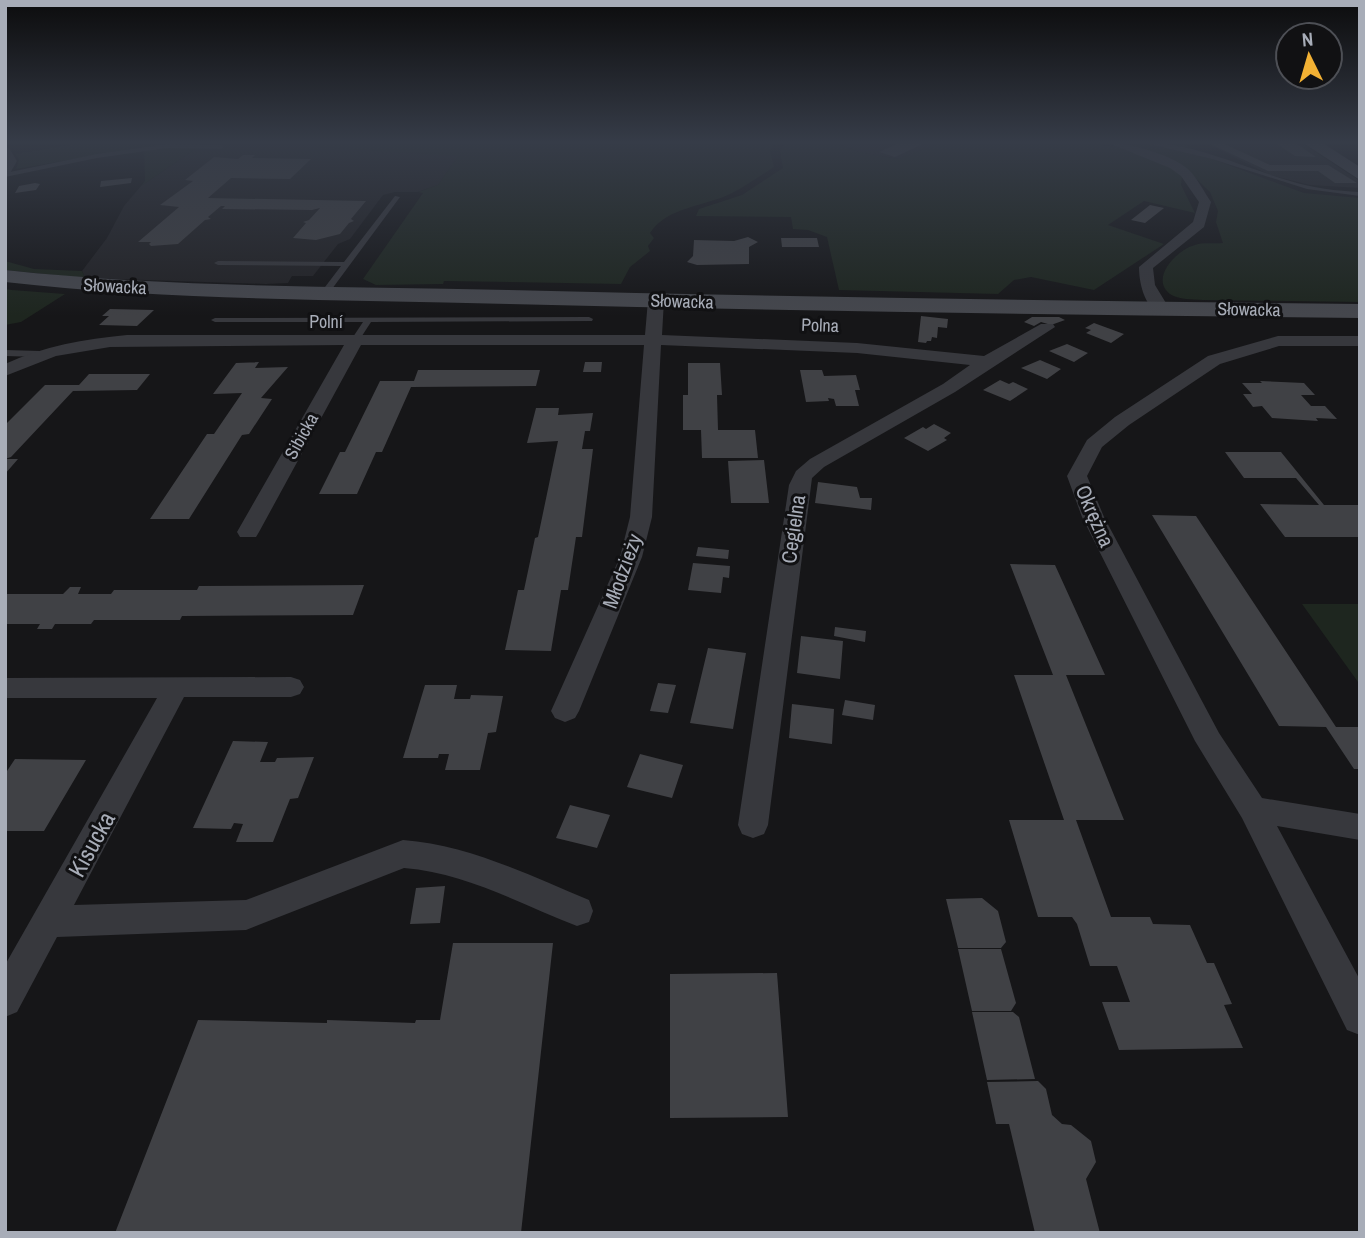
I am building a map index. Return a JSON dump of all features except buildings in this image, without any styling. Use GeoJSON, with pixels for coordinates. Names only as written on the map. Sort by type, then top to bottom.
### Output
{"type":"FeatureCollection","features":[{"type":"Feature","properties":{"kind":"street"},"geometry":{"type":"LineString","coordinates":[[1161,308],[1147,285],[1146,267],[1199,224],[1203,200]]}},
{"type":"Feature","properties":{"kind":"street","name":"Słowacka"},"geometry":{"type":"LineString","coordinates":[[5,276],[118,287],[656,300],[1360,311]]}},
{"type":"Feature","properties":{"kind":"street","name":"Młodzieży"},"geometry":{"type":"LineString","coordinates":[[565,711],[631,557],[641,517],[656,300]]}},
{"type":"Feature","properties":{"kind":"street","name":"Cegielna"},"geometry":{"type":"LineString","coordinates":[[753,825],[799,485],[803,475],[817,463],[949,388],[1047,327]]}},
{"type":"Feature","properties":{"kind":"street","name":"Polní"},"geometry":{"type":"LineString","coordinates":[[5,370],[40,354],[76,344],[127,340],[652,340]]}},
{"type":"Feature","properties":{"kind":"street","name":"Sibicka"},"geometry":{"type":"LineString","coordinates":[[248,532],[355,340]]}},
{"type":"Feature","properties":{"kind":"street","name":"Polna"},"geometry":{"type":"LineString","coordinates":[[652,340],[857,348],[987,362]]}},
{"type":"Feature","properties":{"kind":"street","name":"Okrężna"},"geometry":{"type":"LineString","coordinates":[[1360,341],[1278,341],[1214,360],[1122,421],[1094,444],[1077,477],[1093,517],[1203,729],[1253,809],[1360,1017]]}},
{"type":"Feature","properties":{"kind":"street","name":"Kisucka"},"geometry":{"type":"LineString","coordinates":[[5,1000],[176,687]]}},
{"type":"Feature","properties":{"kind":"street"},"geometry":{"type":"LineString","coordinates":[[5,688],[291,687]]}},
{"type":"Feature","properties":{"kind":"street"},"geometry":{"type":"LineString","coordinates":[[1253,809],[1360,827]]}},
{"type":"Feature","properties":{"kind":"street"},"geometry":{"type":"LineString","coordinates":[[48,922],[246,915],[403,854],[450,860],[578,911]]}},
{"type":"Feature","properties":{"kind":"lane"},"geometry":{"type":"LineString","coordinates":[[326,291],[395,200]]}},
{"type":"Feature","properties":{"kind":"lane"},"geometry":{"type":"LineString","coordinates":[[218,263],[346,264]]}},
{"type":"Feature","properties":{"kind":"lane"},"geometry":{"type":"LineString","coordinates":[[215,320],[589,319]]}},
{"type":"Feature","properties":{"kind":"lane"},"geometry":{"type":"LineString","coordinates":[[355,340],[368,320]]}},
{"type":"Feature","properties":{"kind":"lane"},"geometry":{"type":"LineString","coordinates":[[5,353],[40,354]]}},
{"type":"Feature","properties":{"kind":"shaded area"},"geometry":{"type":"Polygon","coordinates":[[[129,200],[379,200],[350,239],[338,244],[313,276],[292,276],[288,283],[85,278],[82,271],[107,238],[129,200]]]}},
{"type":"Feature","properties":{"kind":"shaded area"},"geometry":{"type":"Polygon","coordinates":[[[418,200],[715,200],[677,212],[658,224],[650,233],[654,238],[648,246],[650,251],[630,267],[621,284],[444,281],[443,284],[376,285],[363,279],[418,200]]]}},
{"type":"Feature","properties":{"kind":"shaded area"},"geometry":{"type":"Polygon","coordinates":[[[727,200],[1188,200],[1195,213],[1144,201],[1108,225],[1164,244],[1094,290],[1031,277],[1014,280],[998,294],[839,290],[827,237],[808,230],[793,229],[791,217],[696,216],[699,209],[727,200]]]}},
{"type":"Feature","properties":{"kind":"shaded area"},"geometry":{"type":"Polygon","coordinates":[[[1213,200],[1360,200],[1360,302],[1203,300],[1170,294],[1164,287],[1163,280],[1168,265],[1174,258],[1195,245],[1223,243],[1216,222],[1218,211],[1213,200]]]}},
{"type":"Feature","properties":{"kind":"shaded area"},"geometry":{"type":"Polygon","coordinates":[[[5,261],[34,269],[82,271],[85,278],[5,270],[5,261]]]}},
{"type":"Feature","properties":{"kind":"shaded area"},"geometry":{"type":"Polygon","coordinates":[[[5,289],[65,294],[21,322],[5,325],[5,289]]]}},
{"type":"Feature","properties":{"kind":"shaded area"},"geometry":{"type":"Polygon","coordinates":[[[1302,604],[1360,604],[1360,682],[1358,682],[1302,604]]]}}]}
